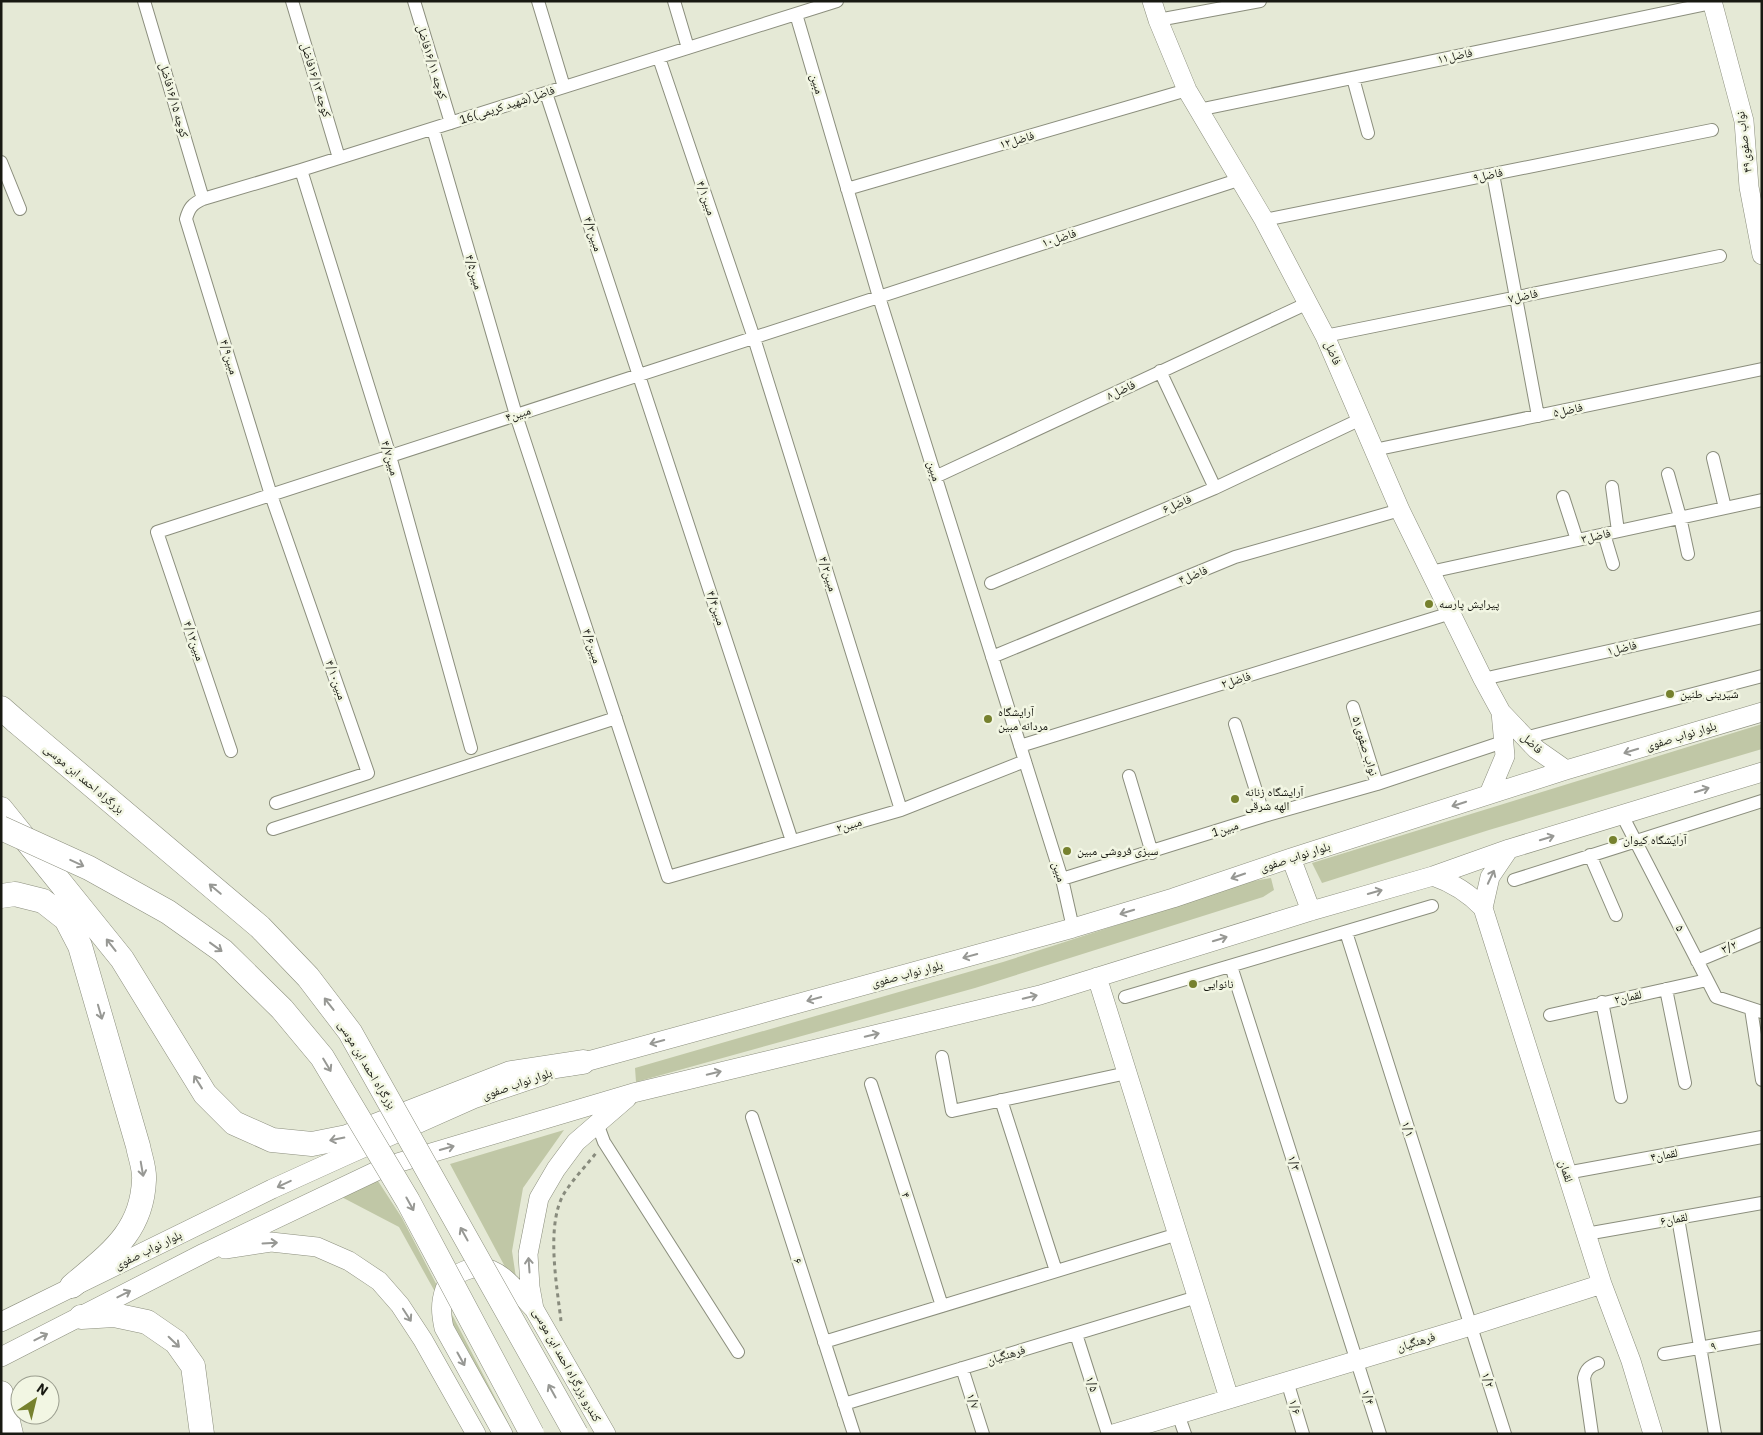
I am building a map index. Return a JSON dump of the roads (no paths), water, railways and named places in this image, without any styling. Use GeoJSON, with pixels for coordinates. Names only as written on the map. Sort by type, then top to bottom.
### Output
{"type":"FeatureCollection","features":[{"type":"Feature","properties":{"kind":"highway","name":"بزرگراه احمد ابن موسی"},"geometry":{"type":"LineString","coordinates":[[9,715],[260,927],[308,977],[350,1032],[576,1434]]}},
{"type":"Feature","properties":{"kind":"highway"},"geometry":{"type":"LineString","coordinates":[[1,809],[122,959],[205,1094],[234,1123],[272,1140],[312,1144],[347,1137],[511,1073],[583,1062]]}},
{"type":"Feature","properties":{"kind":"highway"},"geometry":{"type":"LineString","coordinates":[[1,828],[89,868],[168,912],[223,951],[282,1009],[322,1057],[408,1200],[532,1434]]}},
{"type":"Feature","properties":{"kind":"highway"},"geometry":{"type":"LineString","coordinates":[[1,896],[15,894],[43,901],[66,919],[80,946],[138,1146],[144,1180],[137,1218],[121,1244],[72,1286]]}},
{"type":"Feature","properties":{"kind":"highway"},"geometry":{"type":"LineString","coordinates":[[81,1317],[114,1315],[147,1322],[176,1342],[193,1366],[202,1434]]}},
{"type":"Feature","properties":{"kind":"highway"},"geometry":{"type":"LineString","coordinates":[[1,1393],[11,1434]]}},
{"type":"Feature","properties":{"kind":"main road","name":"فاضل"},"geometry":{"type":"LineString","coordinates":[[1152,1],[1187,90],[1238,180],[1264,220],[1325,336],[1400,510],[1483,679],[1501,712],[1536,749],[1566,770]]}},
{"type":"Feature","properties":{"kind":"main road","name":"۴۹نواب صفوی"},"geometry":{"type":"LineString","coordinates":[[1712,2],[1744,121],[1749,187],[1762,255]]}},
{"type":"Feature","properties":{"kind":"main road","name":"فاضل"},"geometry":{"type":"LineString","coordinates":[[1489,794],[1505,756],[1501,712]]}},
{"type":"Feature","properties":{"kind":"main road","name":"بلوار نواب صفوی"},"geometry":{"type":"LineString","coordinates":[[1,1322],[272,1189],[473,1100],[583,1062],[1073,928],[1173,898],[1489,794],[1762,712]]}},
{"type":"Feature","properties":{"kind":"main road"},"geometry":{"type":"LineString","coordinates":[[1,1357],[204,1253],[387,1166],[633,1093],[1040,995],[1311,911],[1433,876],[1509,849],[1762,772]]}},
{"type":"Feature","properties":{"kind":"main road"},"geometry":{"type":"LineString","coordinates":[[1483,908],[1490,877],[1509,849]]}},
{"type":"Feature","properties":{"kind":"main road"},"geometry":{"type":"LineString","coordinates":[[1291,858],[1311,911]]}},
{"type":"Feature","properties":{"kind":"main road","name":"لقمان"},"geometry":{"type":"LineString","coordinates":[[1433,876],[1461,888],[1483,908],[1566,1173],[1602,1284],[1631,1361],[1653,1434]]}},
{"type":"Feature","properties":{"kind":"main road"},"geometry":{"type":"LineString","coordinates":[[1097,977],[1229,1398]]}},
{"type":"Feature","properties":{"kind":"main road","name":"کندرو بزرگراه احمد ابن موسی"},"geometry":{"type":"LineString","coordinates":[[606,1434],[534,1309],[530,1287],[528,1254],[538,1198],[556,1169],[576,1142],[633,1093]]}},
{"type":"Feature","properties":{"kind":"main road"},"geometry":{"type":"LineString","coordinates":[[204,1253],[271,1242],[317,1247],[349,1261],[379,1281],[400,1305],[423,1340],[476,1434]]}},
{"type":"Feature","properties":{"kind":"main road"},"geometry":{"type":"LineString","coordinates":[[502,1434],[444,1328],[440,1310],[446,1287],[458,1274],[476,1267],[490,1269],[502,1277],[534,1309]]}},
{"type":"Feature","properties":{"kind":"main road","name":"فرهنگیان"},"geometry":{"type":"LineString","coordinates":[[1113,1434],[1471,1326],[1602,1284]]}},
{"type":"Feature","properties":{"kind":"street","name":"کوچه ۱۶/۱۵فاضل"},"geometry":{"type":"LineString","coordinates":[[144,1],[203,199]]}},
{"type":"Feature","properties":{"kind":"street","name":"کوچه ۱۶/۱۳فاضل"},"geometry":{"type":"LineString","coordinates":[[292,1],[339,158]]}},
{"type":"Feature","properties":{"kind":"street","name":"کوچه ۱۶/۱۱فاضل"},"geometry":{"type":"LineString","coordinates":[[414,1],[451,123]]}},
{"type":"Feature","properties":{"kind":"street"},"geometry":{"type":"LineString","coordinates":[[538,1],[564,87]]}},
{"type":"Feature","properties":{"kind":"street"},"geometry":{"type":"LineString","coordinates":[[674,1],[688,48]]}},
{"type":"Feature","properties":{"kind":"street","name":"16فاضل(شهید کریمی)"},"geometry":{"type":"LineString","coordinates":[[186,218],[189,208],[194,203],[203,199],[659,58],[796,14],[815,5],[837,1]]}},
{"type":"Feature","properties":{"kind":"street"},"geometry":{"type":"LineString","coordinates":[[1158,20],[1260,1]]}},
{"type":"Feature","properties":{"kind":"street","name":"۱۱فاضل"},"geometry":{"type":"LineString","coordinates":[[1198,110],[1712,2]]}},
{"type":"Feature","properties":{"kind":"street","name":"مبین"},"geometry":{"type":"LineString","coordinates":[[796,14],[879,297],[1062,879],[1073,928]]}},
{"type":"Feature","properties":{"kind":"street","name":"۴/۱مبین"},"geometry":{"type":"LineString","coordinates":[[659,58],[754,338]]}},
{"type":"Feature","properties":{"kind":"street"},"geometry":{"type":"LineString","coordinates":[[1353,78],[1368,133]]}},
{"type":"Feature","properties":{"kind":"street","name":"۱۲فاضل"},"geometry":{"type":"LineString","coordinates":[[847,189],[1187,90]]}},
{"type":"Feature","properties":{"kind":"street","name":"۴/۳مبین"},"geometry":{"type":"LineString","coordinates":[[546,93],[640,375]]}},
{"type":"Feature","properties":{"kind":"street","name":"۴/۵مبین"},"geometry":{"type":"LineString","coordinates":[[433,129],[516,415]]}},
{"type":"Feature","properties":{"kind":"street","name":"۹فاضل"},"geometry":{"type":"LineString","coordinates":[[1264,220],[1712,130]]}},
{"type":"Feature","properties":{"kind":"street"},"geometry":{"type":"LineString","coordinates":[[1,162],[20,208]]}},
{"type":"Feature","properties":{"kind":"street","name":"۴/۷مبین"},"geometry":{"type":"LineString","coordinates":[[301,170],[390,456],[471,748]]}},
{"type":"Feature","properties":{"kind":"street"},"geometry":{"type":"LineString","coordinates":[[1494,174],[1538,416]]}},
{"type":"Feature","properties":{"kind":"street","name":"۱۰فاضل"},"geometry":{"type":"LineString","coordinates":[[879,297],[1238,180]]}},
{"type":"Feature","properties":{"kind":"street","name":"۴/۹مبین"},"geometry":{"type":"LineString","coordinates":[[186,218],[271,495]]}},
{"type":"Feature","properties":{"kind":"street","name":"۷فاضل"},"geometry":{"type":"LineString","coordinates":[[1325,336],[1720,256]]}},
{"type":"Feature","properties":{"kind":"street","name":"۴مبین"},"geometry":{"type":"LineString","coordinates":[[157,532],[879,297]]}},
{"type":"Feature","properties":{"kind":"street","name":"۸فاضل"},"geometry":{"type":"LineString","coordinates":[[935,477],[1308,303]]}},
{"type":"Feature","properties":{"kind":"street","name":"۴/۲مبین"},"geometry":{"type":"LineString","coordinates":[[754,338],[902,810]]}},
{"type":"Feature","properties":{"kind":"street","name":"۵فاضل"},"geometry":{"type":"LineString","coordinates":[[1374,450],[1762,369]]}},
{"type":"Feature","properties":{"kind":"street"},"geometry":{"type":"LineString","coordinates":[[1160,371],[1215,488]]}},
{"type":"Feature","properties":{"kind":"street","name":"۴/۴مبین"},"geometry":{"type":"LineString","coordinates":[[640,375],[792,841]]}},
{"type":"Feature","properties":{"kind":"street","name":"۴/۶مبین"},"geometry":{"type":"LineString","coordinates":[[516,415],[668,877]]}},
{"type":"Feature","properties":{"kind":"street","name":"۶فاضل"},"geometry":{"type":"LineString","coordinates":[[991,583],[1215,488],[1361,420]]}},
{"type":"Feature","properties":{"kind":"street"},"geometry":{"type":"LineString","coordinates":[[1713,458],[1725,508]]}},
{"type":"Feature","properties":{"kind":"street"},"geometry":{"type":"LineString","coordinates":[[1668,474],[1688,554]]}},
{"type":"Feature","properties":{"kind":"street"},"geometry":{"type":"LineString","coordinates":[[1612,487],[1618,531]]}},
{"type":"Feature","properties":{"kind":"street","name":"۴/۱۰مبین"},"geometry":{"type":"LineString","coordinates":[[271,495],[368,773],[276,803]]}},
{"type":"Feature","properties":{"kind":"street"},"geometry":{"type":"LineString","coordinates":[[1563,498],[1577,540]]}},
{"type":"Feature","properties":{"kind":"street","name":"۳فاضل"},"geometry":{"type":"LineString","coordinates":[[1430,572],[1762,500]]}},
{"type":"Feature","properties":{"kind":"street","name":"۴فاضل"},"geometry":{"type":"LineString","coordinates":[[992,657],[1235,557],[1400,510]]}},
{"type":"Feature","properties":{"kind":"street","name":"۴/۱۲مبین"},"geometry":{"type":"LineString","coordinates":[[157,532],[231,751]]}},
{"type":"Feature","properties":{"kind":"street"},"geometry":{"type":"LineString","coordinates":[[1604,534],[1613,564]]}},
{"type":"Feature","properties":{"kind":"street","name":"۲فاضل"},"geometry":{"type":"LineString","coordinates":[[1020,746],[1451,613]]}},
{"type":"Feature","properties":{"kind":"street","name":"۱فاضل"},"geometry":{"type":"LineString","coordinates":[[1483,679],[1762,617]]}},
{"type":"Feature","properties":{"kind":"street"},"geometry":{"type":"LineString","coordinates":[[1525,738],[1762,676]]}},
{"type":"Feature","properties":{"kind":"street","name":"۵۱نواب صفوی"},"geometry":{"type":"LineString","coordinates":[[1353,707],[1377,784]]}},
{"type":"Feature","properties":{"kind":"street"},"geometry":{"type":"LineString","coordinates":[[273,829],[616,718]]}},
{"type":"Feature","properties":{"kind":"street"},"geometry":{"type":"LineString","coordinates":[[1235,724],[1264,816]]}},
{"type":"Feature","properties":{"kind":"street","name":"1مبین"},"geometry":{"type":"LineString","coordinates":[[1062,879],[1264,816],[1377,784],[1503,742]]}},
{"type":"Feature","properties":{"kind":"street","name":"۲مبین"},"geometry":{"type":"LineString","coordinates":[[668,877],[902,810],[1025,761]]}},
{"type":"Feature","properties":{"kind":"street"},"geometry":{"type":"LineString","coordinates":[[1129,776],[1152,852]]}},
{"type":"Feature","properties":{"kind":"street"},"geometry":{"type":"LineString","coordinates":[[1514,880],[1762,800]]}},
{"type":"Feature","properties":{"kind":"street","name":"۵"},"geometry":{"type":"LineString","coordinates":[[1622,815],[1716,997],[1757,1011]]}},
{"type":"Feature","properties":{"kind":"street"},"geometry":{"type":"LineString","coordinates":[[1590,855],[1616,916]]}},
{"type":"Feature","properties":{"kind":"street"},"geometry":{"type":"LineString","coordinates":[[1125,997],[1432,906]]}},
{"type":"Feature","properties":{"kind":"street","name":"۱/۱"},"geometry":{"type":"LineString","coordinates":[[1346,932],[1471,1326]]}},
{"type":"Feature","properties":{"kind":"street","name":"۳/۲"},"geometry":{"type":"LineString","coordinates":[[1697,961],[1762,934]]}},
{"type":"Feature","properties":{"kind":"street","name":"۱/۳"},"geometry":{"type":"LineString","coordinates":[[1231,966],[1357,1360]]}},
{"type":"Feature","properties":{"kind":"street","name":"۲لقمان"},"geometry":{"type":"LineString","coordinates":[[1550,1015],[1707,980]]}},
{"type":"Feature","properties":{"kind":"street"},"geometry":{"type":"LineString","coordinates":[[1666,989],[1685,1083]]}},
{"type":"Feature","properties":{"kind":"street"},"geometry":{"type":"LineString","coordinates":[[1602,1002],[1621,1097]]}},
{"type":"Feature","properties":{"kind":"street"},"geometry":{"type":"LineString","coordinates":[[1757,1011],[1762,1080]]}},
{"type":"Feature","properties":{"kind":"street"},"geometry":{"type":"LineString","coordinates":[[942,1057],[952,1111],[1127,1073]]}},
{"type":"Feature","properties":{"kind":"street","name":"۴"},"geometry":{"type":"LineString","coordinates":[[871,1084],[942,1306]]}},
{"type":"Feature","properties":{"kind":"street"},"geometry":{"type":"LineString","coordinates":[[1001,1100],[1056,1271]]}},
{"type":"Feature","properties":{"kind":"street","name":"۶"},"geometry":{"type":"LineString","coordinates":[[752,1117],[854,1434]]}},
{"type":"Feature","properties":{"kind":"street"},"geometry":{"type":"LineString","coordinates":[[597,1123],[604,1142],[738,1352]]}},
{"type":"Feature","properties":{"kind":"street","name":"لقمان۴"},"geometry":{"type":"LineString","coordinates":[[1566,1173],[1762,1137]]}},
{"type":"Feature","properties":{"kind":"street","name":"۶لقمان"},"geometry":{"type":"LineString","coordinates":[[1586,1234],[1762,1203]]}},
{"type":"Feature","properties":{"kind":"street"},"geometry":{"type":"LineString","coordinates":[[1678,1218],[1715,1434]]}},
{"type":"Feature","properties":{"kind":"street"},"geometry":{"type":"LineString","coordinates":[[824,1342],[1178,1234]]}},
{"type":"Feature","properties":{"kind":"street","name":"فرهنگیان"},"geometry":{"type":"LineString","coordinates":[[844,1404],[1197,1297]]}},
{"type":"Feature","properties":{"kind":"street","name":"۱/۲"},"geometry":{"type":"LineString","coordinates":[[1471,1326],[1505,1434]]}},
{"type":"Feature","properties":{"kind":"street","name":"۱/۵"},"geometry":{"type":"LineString","coordinates":[[1076,1334],[1108,1434]]}},
{"type":"Feature","properties":{"kind":"street","name":"۹"},"geometry":{"type":"LineString","coordinates":[[1664,1354],[1762,1336]]}},
{"type":"Feature","properties":{"kind":"street","name":"۱/۴"},"geometry":{"type":"LineString","coordinates":[[1357,1360],[1380,1434]]}},
{"type":"Feature","properties":{"kind":"street"},"geometry":{"type":"LineString","coordinates":[[1592,1434],[1584,1378],[1586,1371],[1598,1363]]}},
{"type":"Feature","properties":{"kind":"street","name":"۱/۷"},"geometry":{"type":"LineString","coordinates":[[962,1368],[983,1434]]}},
{"type":"Feature","properties":{"kind":"street","name":"۱/۶"},"geometry":{"type":"LineString","coordinates":[[1287,1381],[1303,1434]]}},
{"type":"Feature","properties":{"kind":"street"},"geometry":{"type":"LineString","coordinates":[[1178,1414],[1185,1434]]}},
{"type":"Feature","properties":{"kind":"place","name":"پیرایش پارسه"},"geometry":{"type":"Point","coordinates":[1429,604]}},
{"type":"Feature","properties":{"kind":"place","name":"شیرینی طنین"},"geometry":{"type":"Point","coordinates":[1670,694]}},
{"type":"Feature","properties":{"kind":"place","name":"آرایشگاه مردانه مبین"},"geometry":{"type":"Point","coordinates":[988,719]}},
{"type":"Feature","properties":{"kind":"place","name":"آرایشگاه زنانه الهه شرقی"},"geometry":{"type":"Point","coordinates":[1235,799]}},
{"type":"Feature","properties":{"kind":"place","name":"آرایشگاه کیوان"},"geometry":{"type":"Point","coordinates":[1613,840]}},
{"type":"Feature","properties":{"kind":"place","name":"سبزی فروشی مبین"},"geometry":{"type":"Point","coordinates":[1067,851]}},
{"type":"Feature","properties":{"kind":"place","name":"نانوایی"},"geometry":{"type":"Point","coordinates":[1193,984]}}]}
